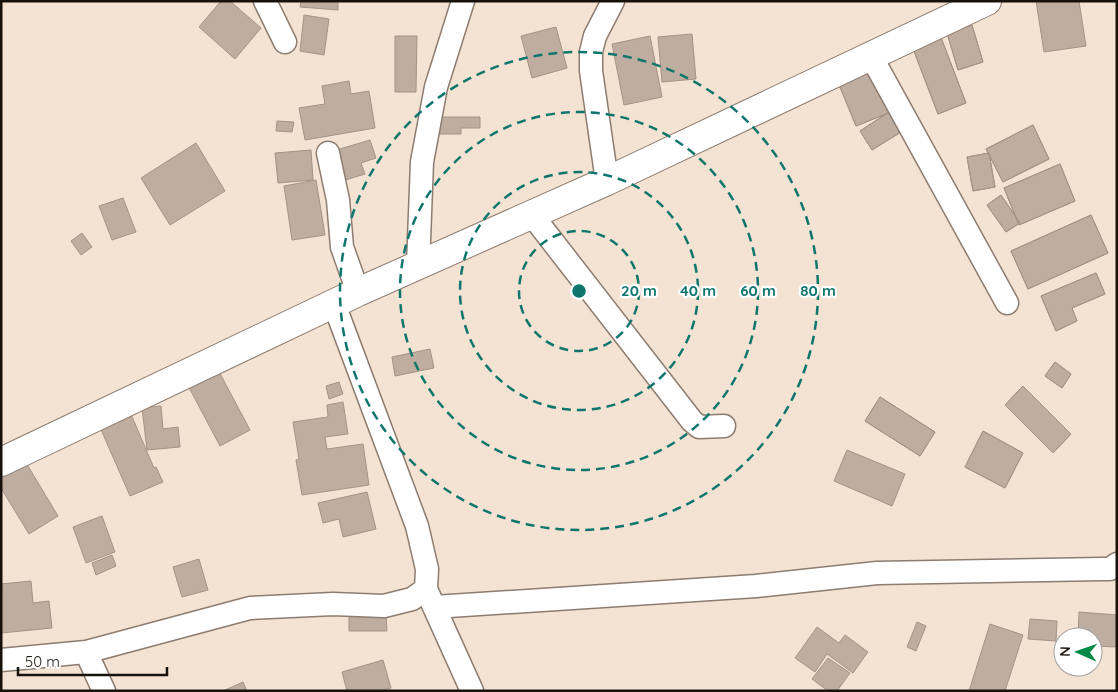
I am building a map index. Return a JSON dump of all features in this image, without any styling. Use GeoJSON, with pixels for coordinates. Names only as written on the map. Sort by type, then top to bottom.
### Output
{"type":"FeatureCollection","features":[{"type":"Feature","properties":{"kind":"street"},"geometry":{"type":"LineString","coordinates":[[265,1],[285,42]]}},
{"type":"Feature","properties":{"kind":"street"},"geometry":{"type":"LineString","coordinates":[[418,266],[422,162],[436,87],[463,1]]}},
{"type":"Feature","properties":{"kind":"street"},"geometry":{"type":"LineString","coordinates":[[606,181],[591,62],[595,36],[613,1]]}},
{"type":"Feature","properties":{"kind":"street"},"geometry":{"type":"LineString","coordinates":[[1,462],[346,298],[532,216],[982,2]]}},
{"type":"Feature","properties":{"kind":"street"},"geometry":{"type":"LineString","coordinates":[[871,56],[1007,304]]}},
{"type":"Feature","properties":{"kind":"street"},"geometry":{"type":"LineString","coordinates":[[328,153],[338,200],[346,298],[417,526],[427,569],[430,598],[472,691]]}},
{"type":"Feature","properties":{"kind":"street"},"geometry":{"type":"LineString","coordinates":[[532,216],[692,421],[699,427],[724,426]]}},
{"type":"Feature","properties":{"kind":"street"},"geometry":{"type":"LineString","coordinates":[[1,660],[86,652],[250,608],[333,604],[384,606],[412,599],[430,598],[756,586],[877,572],[1110,569],[1117,564]]}},
{"type":"Feature","properties":{"kind":"street"},"geometry":{"type":"LineString","coordinates":[[86,652],[104,691]]}},
{"type":"Feature","properties":{"kind":"building"},"geometry":{"type":"Polygon","coordinates":[[[221,1],[230,1],[261,28],[235,59],[199,27],[221,1]]]}},
{"type":"Feature","properties":{"kind":"building"},"geometry":{"type":"Polygon","coordinates":[[[301,1],[338,1],[338,10],[300,7],[301,1]]]}},
{"type":"Feature","properties":{"kind":"building"},"geometry":{"type":"Polygon","coordinates":[[[1036,1],[1079,1],[1086,46],[1044,52],[1036,1]]]}},
{"type":"Feature","properties":{"kind":"building"},"geometry":{"type":"Polygon","coordinates":[[[304,15],[329,19],[324,55],[300,51],[304,15]]]}},
{"type":"Feature","properties":{"kind":"building"},"geometry":{"type":"Polygon","coordinates":[[[972,25],[983,62],[958,70],[947,33],[972,25]]]}},
{"type":"Feature","properties":{"kind":"building"},"geometry":{"type":"Polygon","coordinates":[[[972,25],[983,62],[958,70],[947,33],[972,25]]]}},
{"type":"Feature","properties":{"kind":"building"},"geometry":{"type":"Polygon","coordinates":[[[556,27],[567,68],[532,78],[521,36],[556,27]]]}},
{"type":"Feature","properties":{"kind":"building"},"geometry":{"type":"Polygon","coordinates":[[[692,34],[696,79],[662,82],[658,37],[692,34]]]}},
{"type":"Feature","properties":{"kind":"building"},"geometry":{"type":"Polygon","coordinates":[[[940,35],[966,103],[938,114],[912,46],[940,35]]]}},
{"type":"Feature","properties":{"kind":"building"},"geometry":{"type":"Polygon","coordinates":[[[940,35],[966,103],[938,114],[912,46],[940,35]]]}},
{"type":"Feature","properties":{"kind":"building"},"geometry":{"type":"Polygon","coordinates":[[[395,36],[417,36],[416,92],[395,92],[395,36]]]}},
{"type":"Feature","properties":{"kind":"building"},"geometry":{"type":"Polygon","coordinates":[[[650,36],[662,97],[624,105],[612,44],[650,36]]]}},
{"type":"Feature","properties":{"kind":"building"},"geometry":{"type":"Polygon","coordinates":[[[870,61],[891,112],[856,126],[835,75],[870,61]]]}},
{"type":"Feature","properties":{"kind":"building"},"geometry":{"type":"Polygon","coordinates":[[[870,61],[891,112],[856,126],[835,75],[870,61]]]}},
{"type":"Feature","properties":{"kind":"building"},"geometry":{"type":"Polygon","coordinates":[[[349,81],[351,94],[369,91],[375,128],[305,140],[299,108],[325,104],[322,86],[349,81]]]}},
{"type":"Feature","properties":{"kind":"building"},"geometry":{"type":"Polygon","coordinates":[[[889,112],[901,132],[872,150],[860,131],[889,112]]]}},
{"type":"Feature","properties":{"kind":"building"},"geometry":{"type":"Polygon","coordinates":[[[889,112],[901,132],[872,150],[860,131],[889,112]]]}},
{"type":"Feature","properties":{"kind":"building"},"geometry":{"type":"Polygon","coordinates":[[[436,117],[480,117],[480,128],[461,128],[461,134],[436,134],[436,117]]]}},
{"type":"Feature","properties":{"kind":"building"},"geometry":{"type":"Polygon","coordinates":[[[277,121],[294,122],[292,132],[276,131],[277,121]]]}},
{"type":"Feature","properties":{"kind":"building"},"geometry":{"type":"Polygon","coordinates":[[[1033,125],[1049,159],[1003,182],[986,149],[1033,125]]]}},
{"type":"Feature","properties":{"kind":"building"},"geometry":{"type":"Polygon","coordinates":[[[1033,125],[1049,159],[1003,182],[986,149],[1033,125]]]}},
{"type":"Feature","properties":{"kind":"building"},"geometry":{"type":"Polygon","coordinates":[[[370,140],[376,158],[361,163],[365,174],[342,181],[333,151],[370,140]]]}},
{"type":"Feature","properties":{"kind":"building"},"geometry":{"type":"Polygon","coordinates":[[[196,143],[225,191],[170,225],[141,178],[196,143]]]}},
{"type":"Feature","properties":{"kind":"building"},"geometry":{"type":"Polygon","coordinates":[[[311,150],[313,180],[278,183],[275,153],[311,150]]]}},
{"type":"Feature","properties":{"kind":"building"},"geometry":{"type":"Polygon","coordinates":[[[989,153],[995,187],[973,191],[967,157],[989,153]]]}},
{"type":"Feature","properties":{"kind":"building"},"geometry":{"type":"Polygon","coordinates":[[[989,153],[995,187],[973,191],[967,157],[989,153]]]}},
{"type":"Feature","properties":{"kind":"building"},"geometry":{"type":"Polygon","coordinates":[[[1060,164],[1075,201],[1019,225],[1004,188],[1060,164]]]}},
{"type":"Feature","properties":{"kind":"building"},"geometry":{"type":"Polygon","coordinates":[[[1060,164],[1075,201],[1019,225],[1004,188],[1060,164]]]}},
{"type":"Feature","properties":{"kind":"building"},"geometry":{"type":"Polygon","coordinates":[[[316,180],[325,235],[292,240],[284,186],[316,180]]]}},
{"type":"Feature","properties":{"kind":"building"},"geometry":{"type":"Polygon","coordinates":[[[1001,195],[1020,223],[1006,232],[987,205],[1001,195]]]}},
{"type":"Feature","properties":{"kind":"building"},"geometry":{"type":"Polygon","coordinates":[[[1001,195],[1020,223],[1006,232],[987,205],[1001,195]]]}},
{"type":"Feature","properties":{"kind":"building"},"geometry":{"type":"Polygon","coordinates":[[[123,198],[136,232],[112,240],[99,206],[123,198]]]}},
{"type":"Feature","properties":{"kind":"building"},"geometry":{"type":"Polygon","coordinates":[[[1091,215],[1108,253],[1028,289],[1011,251],[1091,215]]]}},
{"type":"Feature","properties":{"kind":"building"},"geometry":{"type":"Polygon","coordinates":[[[1091,215],[1108,253],[1028,289],[1011,251],[1091,215]]]}},
{"type":"Feature","properties":{"kind":"building"},"geometry":{"type":"Polygon","coordinates":[[[82,233],[92,247],[81,255],[71,241],[82,233]]]}},
{"type":"Feature","properties":{"kind":"building"},"geometry":{"type":"Polygon","coordinates":[[[1096,273],[1105,294],[1072,308],[1077,321],[1056,331],[1041,296],[1096,273]]]}},
{"type":"Feature","properties":{"kind":"building"},"geometry":{"type":"Polygon","coordinates":[[[1096,273],[1105,294],[1072,308],[1077,321],[1056,331],[1041,296],[1096,273]]]}},
{"type":"Feature","properties":{"kind":"building"},"geometry":{"type":"Polygon","coordinates":[[[430,349],[434,368],[395,376],[392,357],[430,349]]]}},
{"type":"Feature","properties":{"kind":"building"},"geometry":{"type":"Polygon","coordinates":[[[1055,362],[1071,374],[1062,388],[1045,376],[1055,362]]]}},
{"type":"Feature","properties":{"kind":"building"},"geometry":{"type":"Polygon","coordinates":[[[1055,362],[1071,374],[1062,388],[1045,376],[1055,362]]]}},
{"type":"Feature","properties":{"kind":"building"},"geometry":{"type":"Polygon","coordinates":[[[215,364],[250,430],[220,446],[185,380],[215,364]]]}},
{"type":"Feature","properties":{"kind":"building"},"geometry":{"type":"Polygon","coordinates":[[[339,382],[343,394],[329,399],[326,386],[339,382]]]}},
{"type":"Feature","properties":{"kind":"building"},"geometry":{"type":"Polygon","coordinates":[[[1023,386],[1071,434],[1053,453],[1005,405],[1023,386]]]}},
{"type":"Feature","properties":{"kind":"building"},"geometry":{"type":"Polygon","coordinates":[[[1023,386],[1071,434],[1053,453],[1005,405],[1023,386]]]}},
{"type":"Feature","properties":{"kind":"building"},"geometry":{"type":"Polygon","coordinates":[[[880,397],[935,432],[920,456],[865,421],[880,397]]]}},
{"type":"Feature","properties":{"kind":"building"},"geometry":{"type":"Polygon","coordinates":[[[880,397],[935,432],[920,456],[865,421],[880,397]]]}},
{"type":"Feature","properties":{"kind":"building"},"geometry":{"type":"Polygon","coordinates":[[[343,402],[348,434],[325,437],[327,449],[363,444],[369,485],[302,495],[296,460],[299,459],[293,422],[328,417],[327,405],[343,402]]]}},
{"type":"Feature","properties":{"kind":"building"},"geometry":{"type":"Polygon","coordinates":[[[161,406],[163,429],[178,427],[180,447],[147,450],[142,408],[161,406]]]}},
{"type":"Feature","properties":{"kind":"building"},"geometry":{"type":"Polygon","coordinates":[[[130,412],[154,468],[156,467],[163,482],[130,496],[99,425],[130,412]]]}},
{"type":"Feature","properties":{"kind":"building"},"geometry":{"type":"Polygon","coordinates":[[[983,431],[1023,453],[1005,488],[965,467],[983,431]]]}},
{"type":"Feature","properties":{"kind":"building"},"geometry":{"type":"Polygon","coordinates":[[[983,431],[1023,453],[1005,488],[965,467],[983,431]]]}},
{"type":"Feature","properties":{"kind":"building"},"geometry":{"type":"Polygon","coordinates":[[[847,450],[905,474],[892,506],[834,481],[847,450]]]}},
{"type":"Feature","properties":{"kind":"building"},"geometry":{"type":"Polygon","coordinates":[[[19,451],[58,516],[29,534],[1,488],[1,462],[19,451]]]}},
{"type":"Feature","properties":{"kind":"building"},"geometry":{"type":"Polygon","coordinates":[[[367,492],[376,529],[343,537],[339,519],[323,523],[318,503],[367,492]]]}},
{"type":"Feature","properties":{"kind":"building"},"geometry":{"type":"Polygon","coordinates":[[[102,516],[115,552],[86,563],[73,527],[102,516]]]}},
{"type":"Feature","properties":{"kind":"building"},"geometry":{"type":"Polygon","coordinates":[[[112,555],[116,566],[96,575],[92,563],[112,555]]]}},
{"type":"Feature","properties":{"kind":"building"},"geometry":{"type":"Polygon","coordinates":[[[199,559],[208,590],[182,597],[173,567],[199,559]]]}},
{"type":"Feature","properties":{"kind":"building"},"geometry":{"type":"Polygon","coordinates":[[[31,581],[33,603],[49,601],[52,628],[1,633],[1,584],[31,581]]]}},
{"type":"Feature","properties":{"kind":"building"},"geometry":{"type":"Polygon","coordinates":[[[1079,612],[1117,615],[1117,647],[1103,646],[1103,627],[1078,627],[1079,612]]]}},
{"type":"Feature","properties":{"kind":"building"},"geometry":{"type":"Polygon","coordinates":[[[349,613],[386,613],[387,631],[349,631],[349,613]]]}},
{"type":"Feature","properties":{"kind":"building"},"geometry":{"type":"Polygon","coordinates":[[[1030,619],[1057,621],[1057,627],[1053,627],[1053,641],[1028,639],[1030,619]]]}},
{"type":"Feature","properties":{"kind":"building"},"geometry":{"type":"Polygon","coordinates":[[[917,622],[926,626],[916,651],[907,647],[917,622]]]}},
{"type":"Feature","properties":{"kind":"building"},"geometry":{"type":"Polygon","coordinates":[[[990,624],[1023,635],[1005,691],[969,691],[990,624]]]}},
{"type":"Feature","properties":{"kind":"building"},"geometry":{"type":"Polygon","coordinates":[[[817,627],[839,643],[845,635],[868,652],[853,673],[827,654],[815,672],[795,658],[817,627]]]}},
{"type":"Feature","properties":{"kind":"building"},"geometry":{"type":"Polygon","coordinates":[[[828,658],[850,673],[837,691],[828,691],[812,679],[828,658]]]}},
{"type":"Feature","properties":{"kind":"building"},"geometry":{"type":"Polygon","coordinates":[[[383,660],[391,688],[379,691],[347,691],[342,672],[383,660]]]}},
{"type":"Feature","properties":{"kind":"building"},"geometry":{"type":"Polygon","coordinates":[[[243,682],[247,691],[225,691],[225,690],[243,682]]]}}]}
